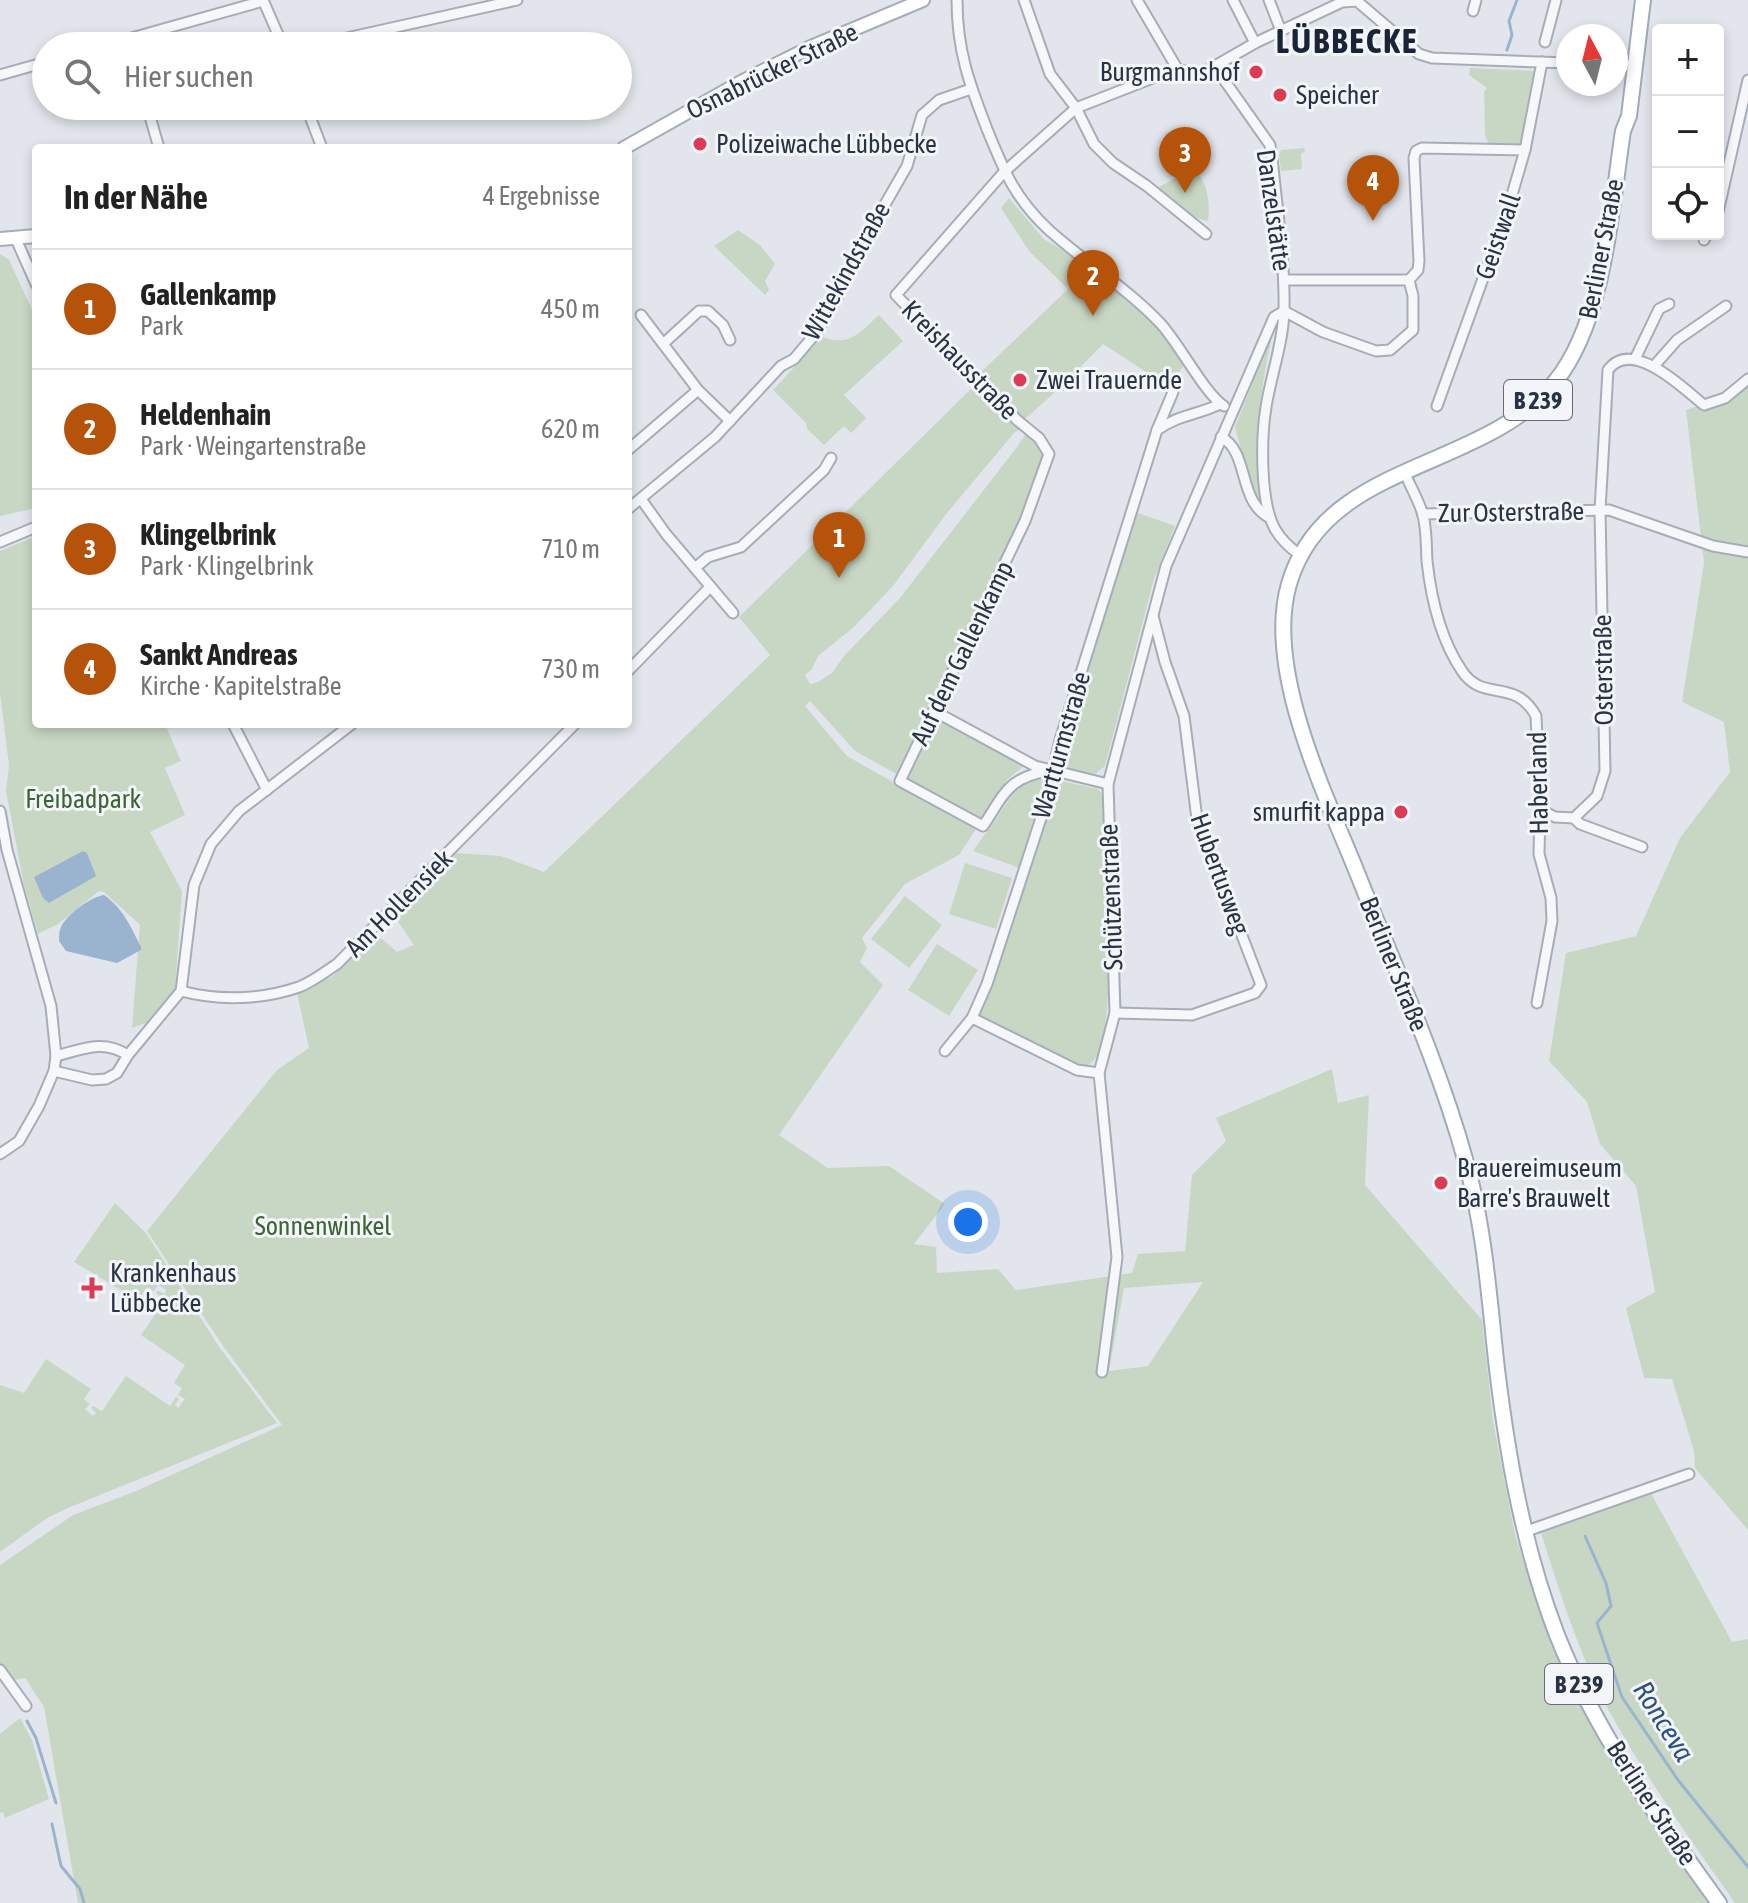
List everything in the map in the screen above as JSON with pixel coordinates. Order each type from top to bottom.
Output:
[{"type":"main road","name":"Berliner Straße","points":[[1643,0],[1629,116],[1623,131],[1599,283],[1586,329],[1569,363],[1555,383],[1522,414],[1476,442],[1343,505],[1318,530],[1300,555],[1290,581],[1284,614],[1285,649],[1307,745],[1446,1096],[1465,1158],[1483,1235],[1505,1425],[1524,1532],[1535,1571],[1559,1640],[1592,1710],[1640,1789],[1719,1903]]},
{"type":"street","points":[[374,32],[517,0]]},
{"type":"street","name":"Osnabrücker Straße","points":[[631,144],[811,47],[923,0]]},
{"type":"street","points":[[957,0],[960,50],[971,89],[1010,186],[1039,221],[1135,298],[1163,326],[1220,404],[1233,410]]},
{"type":"street","points":[[1024,0],[1050,74],[1076,108],[1094,144],[1113,163],[1206,234]]},
{"type":"street","points":[[1137,0],[1178,70]]},
{"type":"street","points":[[1233,0],[1255,43]]},
{"type":"street","points":[[1269,0],[1281,31]]},
{"type":"street","points":[[1004,172],[1076,108],[1133,84],[1178,70],[1199,73],[1215,67],[1255,43],[1350,0],[1357,1],[1419,54],[1432,58],[1556,63]]},
{"type":"street","points":[[1545,42],[1556,0]]},
{"type":"street","points":[[164,32],[263,1],[277,32]]},
{"type":"street","name":"Geistwall","points":[[1437,406],[1497,242],[1525,150],[1542,62]]},
{"type":"street","points":[[1628,65],[1633,65]]},
{"type":"street","points":[[0,75],[32,66]]},
{"type":"street","name":"Danzelstätte","points":[[1215,67],[1270,145],[1284,280],[1282,333],[1266,409],[1264,438],[1270,518]]},
{"type":"street","points":[[1724,186],[1748,80]]},
{"type":"street","name":"Wittekindstraße","points":[[632,506],[730,421],[781,366],[794,359],[816,333],[907,166],[922,115],[939,100],[971,89]]},
{"type":"street","points":[[151,120],[158,144]]},
{"type":"street","points":[[311,120],[320,144]]},
{"type":"street","points":[[1284,280],[1409,280],[1418,270],[1419,261],[1416,151],[1422,148],[1525,150]]},
{"type":"street","name":"Kreishausstraße","points":[[1004,172],[896,295],[1017,420],[1039,438]]},
{"type":"street","points":[[0,239],[32,236]]},
{"type":"street","points":[[15,237],[32,275]]},
{"type":"street","points":[[1284,311],[1323,332],[1376,351],[1390,350],[1413,330],[1413,296],[1409,280]]},
{"type":"street","name":"Osterstraße","points":[[1574,818],[1597,796],[1605,771],[1600,510],[1608,370],[1624,360],[1635,359],[1659,309],[1669,304]]},
{"type":"street","points":[[1654,366],[1677,340],[1726,306]]},
{"type":"street","points":[[663,344],[699,311],[708,311],[723,325],[730,340]]},
{"type":"street","name":"Schützenstraße","points":[[1102,1372],[1117,1257],[1099,1073],[1115,1013],[1108,784],[1152,613],[1177,536],[1274,317],[1284,311]]},
{"type":"street","points":[[641,315],[698,390],[730,421]]},
{"type":"street","points":[[1635,359],[1654,366],[1704,405],[1725,398],[1748,379]]},
{"type":"street","points":[[632,447],[698,390]]},
{"type":"street","name":"Wartturmstraße","points":[[945,1051],[972,1018],[987,984],[1157,430],[1173,392]]},
{"type":"street","points":[[1157,430],[1182,415],[1220,404]]},
{"type":"street","points":[[1221,437],[1232,445],[1253,505],[1270,518],[1282,540],[1300,555]]},
{"type":"street","name":"Auf dem Gallenkamp","points":[[1039,438],[1049,454],[1025,521],[900,781],[983,826],[1019,779],[1053,771]]},
{"type":"street","points":[[695,568],[708,557],[741,547],[824,470],[831,458]]},
{"type":"street","name":"Haberland","points":[[1405,473],[1423,514],[1437,620],[1456,661],[1471,682],[1481,688],[1518,695],[1529,704],[1536,716],[1539,854],[1551,898],[1552,921],[1537,1003]]},
{"type":"street","points":[[641,499],[733,613]]},
{"type":"street","points":[[1600,510],[1609,510],[1713,546],[1748,552]]},
{"type":"street","name":"Zur Osterstraße","points":[[1423,514],[1600,510]]},
{"type":"street","points":[[0,542],[32,529]]},
{"type":"street","points":[[632,667],[710,587]]},
{"type":"street","name":"Hubertusweg","points":[[1115,1013],[1192,1015],[1255,993],[1261,985],[1197,819],[1184,716],[1152,613]]},
{"type":"street","points":[[934,711],[1035,766],[1108,784]]},
{"type":"street","points":[[235,728],[267,790]]},
{"type":"street","points":[[54,1071],[92,1080],[106,1079],[117,1073],[128,1055],[181,991],[190,905],[200,864],[211,844],[226,824],[347,728]]},
{"type":"street","name":"Am Hollensiek","points":[[181,991],[232,998],[268,996],[302,986],[337,964],[571,728]]},
{"type":"street","points":[[1540,810],[1555,817],[1574,818],[1580,824],[1642,847]]},
{"type":"street","points":[[0,811],[10,863],[51,1006],[56,1056],[54,1071],[39,1106],[19,1141],[0,1154]]},
{"type":"street","points":[[972,1018],[1077,1070],[1099,1073]]},
{"type":"street","points":[[56,1056],[104,1045],[128,1055]]},
{"type":"street","points":[[1524,1532],[1689,1474]]},
{"type":"street","points":[[0,1670],[26,1706]]},
{"type":"green space","points":[[1470,68],[1536,71],[1522,144],[1488,143],[1484,92],[1487,88],[1469,75]]},
{"type":"green space","points":[[1304,148],[1305,152],[1301,153],[1302,169],[1281,171],[1281,150]]},
{"type":"green space","points":[[1183,166],[1197,173],[1206,188],[1208,221],[1193,217],[1157,188],[1174,179],[1177,169]]},
{"type":"green space","points":[[1009,198],[1044,239],[1078,259],[1130,300],[1161,332],[1184,364],[1171,388],[1103,344],[1024,420],[977,376],[1068,289],[1029,251],[1001,208]]},
{"type":"green space","points":[[738,230],[760,245],[775,264],[765,281],[769,290],[765,295],[714,246]]},
{"type":"green space","points":[[0,254],[9,260],[32,309],[32,509],[0,516]]},
{"type":"green space","points":[[879,315],[903,341],[844,395],[866,418],[851,433],[844,426],[824,445],[773,390],[822,337],[847,339],[860,333]]},
{"type":"green space","points":[[1273,332],[1259,419],[1261,507],[1255,501],[1235,427]]},
{"type":"green space","name":"Sonnenwinkel","points":[[976,384],[1045,452],[1027,506],[900,776],[855,751],[810,701],[805,706],[847,756],[976,829],[959,855],[905,884],[862,938],[867,948],[860,962],[883,985],[779,1135],[828,1168],[889,1166],[945,1204],[914,1244],[936,1247],[937,1273],[998,1269],[1016,1290],[1132,1273],[1138,1254],[1185,1251],[1192,1175],[1226,1141],[1216,1118],[1332,1069],[1338,1103],[1369,1095],[1365,1185],[1482,1320],[1493,1421],[1515,1535],[1551,1645],[1584,1712],[1664,1840],[1708,1903],[78,1903],[44,1707],[25,1678],[12,1680],[0,1664],[0,1565],[73,1515],[136,1491],[282,1425],[223,1346],[147,1231],[277,1070],[309,1048],[297,993],[333,976],[376,934],[397,952],[414,945],[394,916],[455,853],[501,856],[544,872],[770,655],[739,617]],"holes":[[[1021,429],[1025,435],[1017,447],[900,598],[844,656],[832,673],[810,684],[805,675],[818,656],[853,628],[893,586],[947,513],[1014,433]],[[1203,1282],[1148,1366],[1109,1371],[1124,1288]]]},
{"type":"green space","points":[[1748,386],[1748,1530],[1695,1468],[1694,1451],[1672,1379],[1644,1378],[1626,1308],[1655,1292],[1636,1186],[1600,1144],[1587,1102],[1549,1061],[1566,953],[1636,936],[1680,838],[1730,772],[1724,722],[1682,702],[1704,563],[1686,410],[1729,396]]},
{"type":"green space","points":[[1135,512],[1175,526],[1154,579],[1105,766],[1095,774],[1065,769],[1060,762],[1060,752]]},
{"type":"green space","name":"Freibadpark","points":[[32,538],[32,728],[167,728],[181,761],[165,768],[185,815],[150,832],[182,891],[175,990],[149,1022],[132,1028],[140,925],[104,892],[99,891],[58,924],[38,934],[24,885],[6,791],[9,765],[0,693],[0,551]]},
{"type":"green space","points":[[937,716],[1025,765],[1008,779],[982,820],[907,779]]},
{"type":"green space","points":[[1043,778],[1051,781],[1022,869],[973,851],[1019,786]]},
{"type":"green space","points":[[1062,781],[1098,789],[1103,795],[1108,933],[1107,1010],[1103,1040],[1095,1059],[1082,1066],[983,1019],[979,1013],[1055,789]]},
{"type":"green space","points":[[965,863],[1012,878],[996,929],[949,914]]},
{"type":"green space","points":[[905,896],[942,925],[909,968],[871,939]]},
{"type":"green space","points":[[937,944],[978,970],[949,1016],[908,990]]},
{"type":"green space","points":[[115,1203],[146,1233],[220,1348],[277,1423],[68,1508],[47,1518],[0,1552],[0,1385],[24,1393],[46,1359],[91,1389],[84,1399],[90,1404],[85,1409],[93,1416],[96,1413],[91,1408],[93,1406],[102,1411],[126,1376],[170,1406],[176,1397],[179,1399],[175,1405],[178,1408],[185,1399],[178,1395],[182,1388],[174,1383],[185,1365],[141,1335],[165,1300],[156,1293],[165,1294],[166,1290],[158,1284],[154,1291],[147,1287],[132,1309],[125,1303],[129,1295],[74,1262]]},
{"type":"green space","points":[[1646,1484],[1732,1642],[1748,1639],[1748,1903],[1735,1903],[1659,1793],[1617,1725],[1582,1652],[1539,1526]]},
{"type":"green space","points":[[20,1718],[32,1740],[49,1799],[5,1818],[3,1812],[0,1813],[0,1734]]},
{"type":"water","points":[[83,851],[87,853],[96,876],[49,903],[43,898],[34,877]]},
{"type":"water","points":[[104,895],[121,912],[141,947],[141,950],[117,963],[66,951],[59,941],[60,929],[68,917],[86,902]]},
{"type":"waterway","name":"Ronceva","points":[[1507,50],[1512,35],[1509,21],[1517,0]]},
{"type":"waterway","name":"Ronceva","points":[[1585,1536],[1606,1583],[1611,1606],[1597,1623],[1622,1697],[1678,1780],[1748,1867]]},
{"type":"waterway","points":[[27,1721],[36,1738],[56,1803]]},
{"type":"waterway","points":[[52,1824],[61,1866],[80,1889],[84,1903]]},
{"type":"place","name":"Burgmannshof","points":[[1256,72]]},
{"type":"place","name":"Speicher","points":[[1280,95]]},
{"type":"place","name":"Polizeiwache Lübbecke","points":[[700,144]]},
{"type":"place","name":"Klingelbrink","points":[[1185,193]]},
{"type":"place","name":"Sankt Andreas","points":[[1373,221]]},
{"type":"place","name":"Heldenhain","points":[[1093,316]]},
{"type":"place","name":"Zwei Trauernde","points":[[1020,380]]},
{"type":"place","name":"Gallenkamp","points":[[839,578]]},
{"type":"place","name":"smurfit kappa","points":[[1401,812]]},
{"type":"place","name":"Brauereimuseum Barre's Brauwelt","points":[[1441,1183]]},
{"type":"place","name":"Krankenhaus Lübbecke","points":[[92,1288]]},
{"type":"district","name":"LÜBBECKE","points":[[1347,40]]}]
